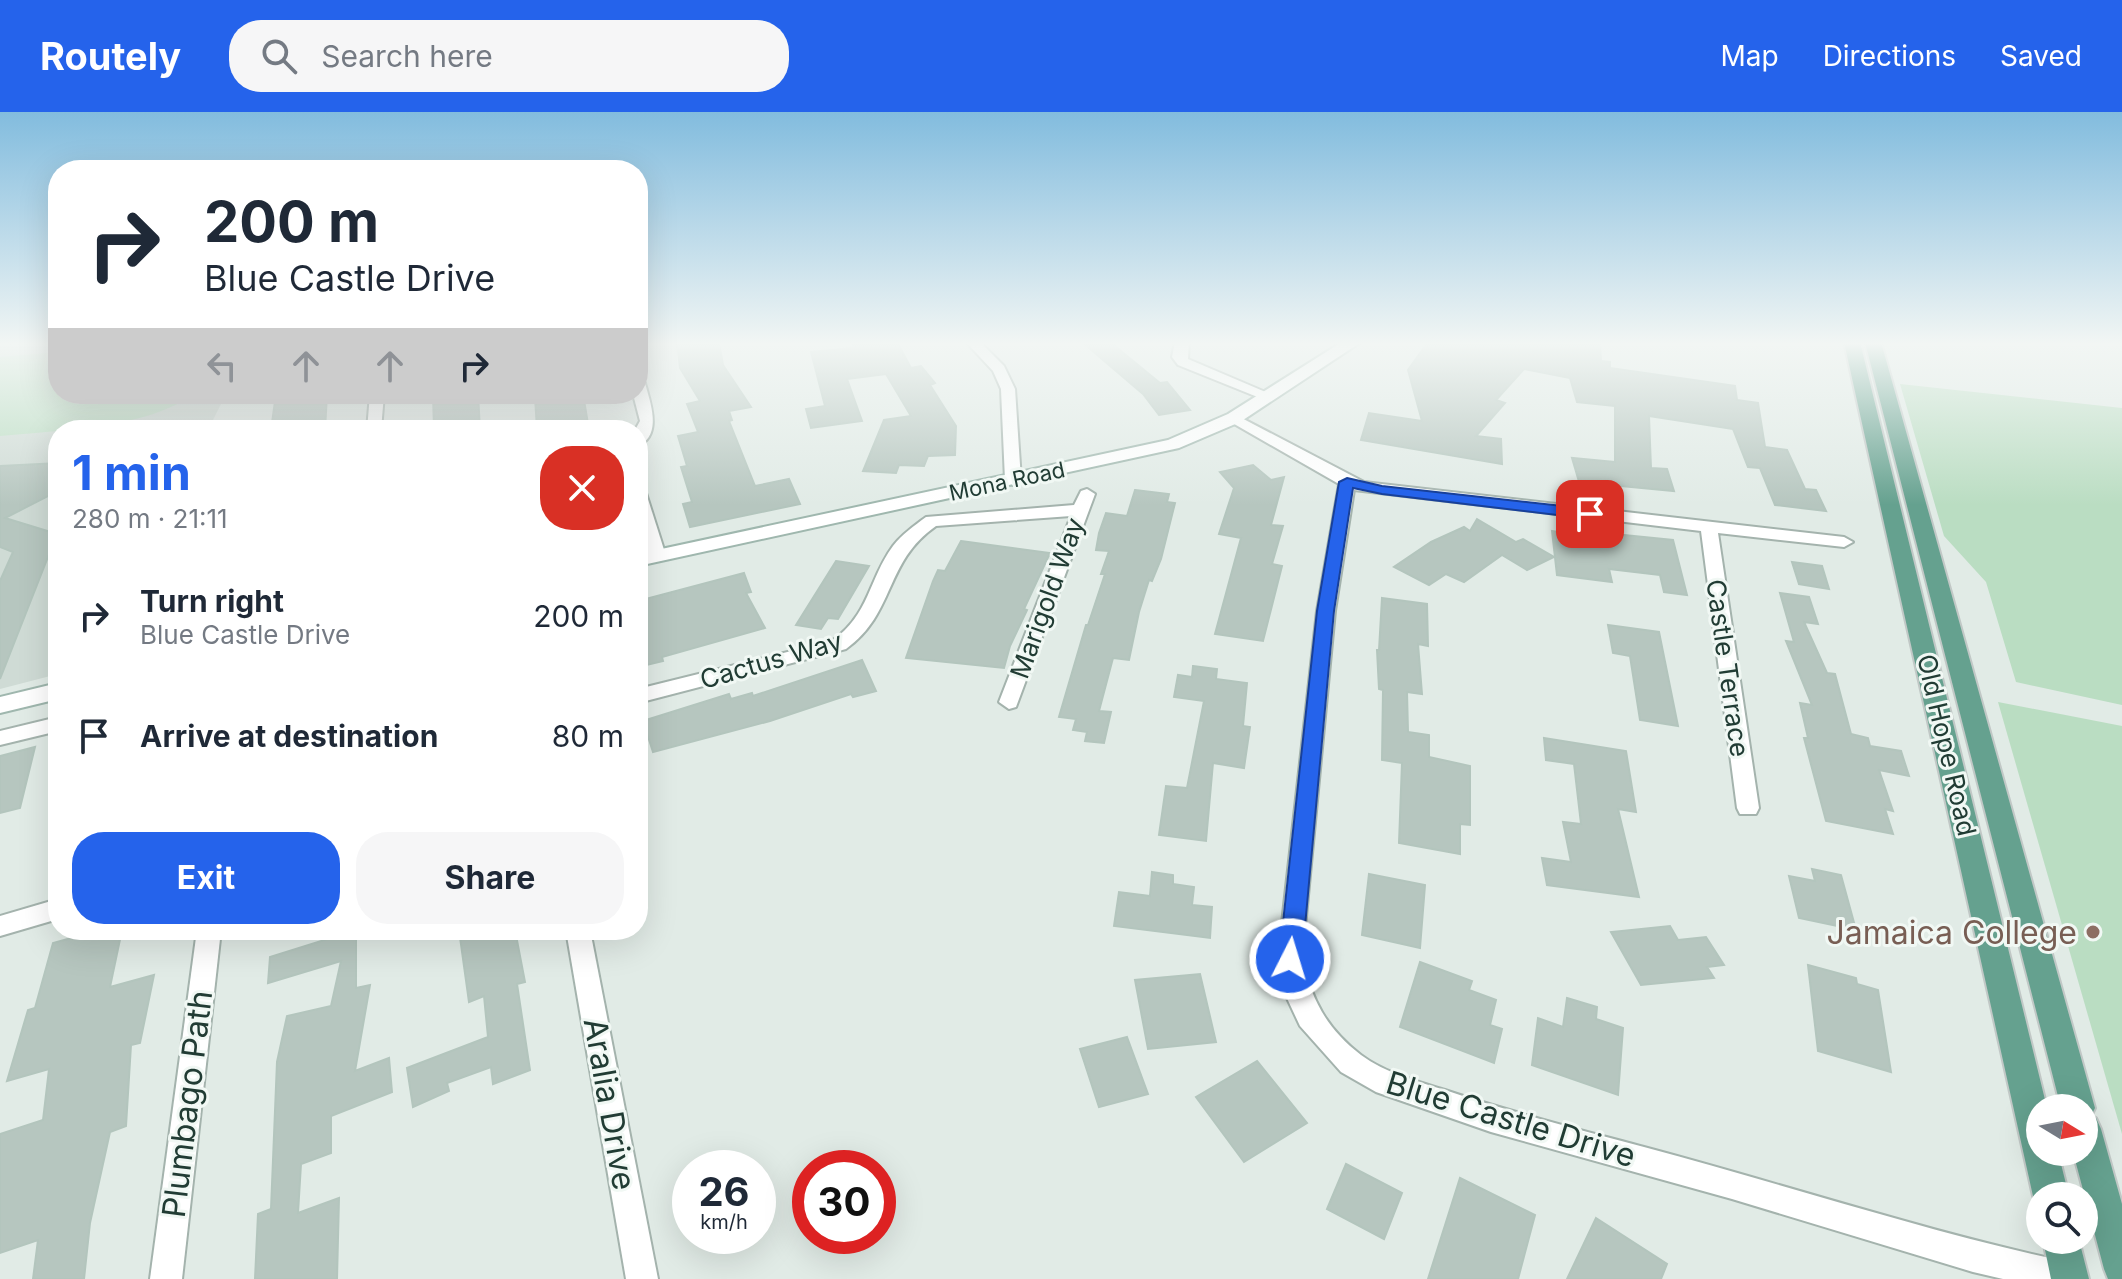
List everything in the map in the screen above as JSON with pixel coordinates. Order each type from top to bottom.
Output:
[{"type":"main road","name":"Old Hope Road","points":[[1865,396],[2027,1094]]},
{"type":"main road","name":"Old Hope Road","points":[[1888,396],[2074,1094]]},
{"type":"main road","points":[[2094,1166],[2122,1269]]},
{"type":"main road","points":[[2065,1254],[2071,1279]]},
{"type":"street","points":[[1008,396],[1013,480]]},
{"type":"street","name":"Mona Road","points":[[648,558],[1173,444],[1234,418],[1270,397]]},
{"type":"street","points":[[1234,418],[1347,482],[1382,490],[1844,542]]},
{"type":"street","name":"Blue Castle Drive","points":[[1347,482],[1324,626],[1290,959],[1298,994],[1309,1018],[1351,1063],[1362,1070],[1386,1083],[1476,1114],[1973,1257],[2071,1279]]},
{"type":"street","name":"Cactus Way","points":[[648,693],[839,645],[853,637],[866,623],[888,565],[919,527],[932,521],[1083,502]]},
{"type":"street","name":"Marigold Way","points":[[1009,702],[1083,502]]},
{"type":"street","name":"Castle Terrace","points":[[1709,528],[1748,808]]},
{"type":"street","points":[[0,705],[48,693]]},
{"type":"street","points":[[0,738],[48,726]]},
{"type":"street","points":[[0,926],[48,912]]},
{"type":"street","name":"Plumbago Path","points":[[166,1279],[208,940]]},
{"type":"street","name":"Aralia Drive","points":[[580,940],[642,1279]]},
{"type":"shaded area","points":[[0,396],[48,396],[48,404],[221,404],[213,420],[48,420],[48,677],[0,689]]},
{"type":"green space","points":[[0,396],[48,396],[48,404],[177,404],[131,420],[48,420],[48,432],[0,436]]},
{"type":"green space","name":"Jamaica College","points":[[1904,396],[2015,396],[2122,408],[2122,705],[2016,682],[1986,582],[1944,536]]},
{"type":"green space","points":[[1998,702],[2122,726],[2122,1134]]},
{"type":"building","points":[[697,396],[744,396],[751,407],[729,411],[732,420],[729,421],[755,486],[789,479],[800,504],[690,527],[683,504],[692,502],[681,467],[687,466],[678,436],[698,432],[687,404],[700,401]]},
{"type":"building","points":[[823,396],[853,396],[862,421],[811,428],[806,409],[825,406]]},
{"type":"building","points":[[899,396],[937,396],[956,426],[955,455],[928,456],[924,466],[899,465],[896,473],[863,471],[884,420],[911,416]]},
{"type":"building","points":[[1145,396],[1179,396],[1190,410],[1159,415]]},
{"type":"building","points":[[1415,396],[1499,396],[1496,400],[1505,403],[1476,436],[1501,439],[1502,464],[1361,440],[1369,413],[1422,421]]},
{"type":"building","points":[[1575,396],[1736,396],[1737,400],[1758,403],[1765,447],[1787,450],[1805,489],[1816,490],[1826,511],[1775,505],[1760,468],[1748,467],[1733,429],[1649,416],[1651,468],[1667,469],[1674,491],[1580,485],[1572,458],[1615,462],[1615,406],[1577,402]]},
{"type":"building","points":[[275,404],[326,404],[326,420],[272,420]]},
{"type":"building","points":[[433,404],[479,404],[479,420],[434,420]]},
{"type":"building","points":[[535,404],[585,404],[587,420],[536,420]]},
{"type":"building","points":[[48,464],[48,496],[5,518],[48,531],[48,557],[0,679],[0,581],[13,552],[0,547],[0,466]]},
{"type":"building","points":[[1253,465],[1271,480],[1284,477],[1271,525],[1283,526],[1272,564],[1282,566],[1263,641],[1215,634],[1241,538],[1219,534],[1234,488],[1220,472]]},
{"type":"building","points":[[1135,490],[1169,494],[1167,502],[1175,503],[1161,559],[1152,581],[1149,580],[1139,612],[1129,660],[1113,658],[1099,711],[1111,712],[1104,743],[1085,741],[1087,732],[1073,730],[1076,719],[1059,717],[1086,625],[1105,574],[1101,574],[1109,551],[1096,550],[1099,533],[1106,513],[1127,516]]},
{"type":"building","points":[[1477,519],[1516,542],[1523,539],[1554,557],[1527,570],[1502,555],[1464,582],[1446,574],[1429,585],[1394,567],[1431,542],[1464,527],[1470,531]]},
{"type":"building","points":[[1552,531],[1584,536],[1583,531],[1673,540],[1687,595],[1664,592],[1660,575],[1609,569],[1612,582],[1557,575]]},
{"type":"building","points":[[961,541],[1050,553],[1024,609],[1027,610],[1010,646],[1004,668],[906,658],[938,570],[945,571]]},
{"type":"building","points":[[836,561],[869,566],[838,619],[828,618],[821,629],[796,625]]},
{"type":"building","points":[[1792,562],[1822,566],[1829,589],[1799,584]]},
{"type":"building","points":[[744,573],[751,592],[746,593],[765,628],[662,657],[663,661],[648,665],[648,598]]},
{"type":"building","points":[[1780,593],[1809,597],[1818,624],[1804,622],[1827,673],[1835,674],[1851,734],[1868,738],[1870,746],[1901,751],[1909,776],[1879,770],[1893,811],[1885,809],[1893,834],[1826,821],[1804,738],[1808,738],[1800,703],[1812,705],[1786,641],[1794,642]]},
{"type":"building","points":[[1382,598],[1427,604],[1428,646],[1418,644],[1422,694],[1407,692],[1408,732],[1429,735],[1429,757],[1470,766],[1470,825],[1460,824],[1460,854],[1399,843],[1402,763],[1382,760],[1383,690],[1379,689],[1377,650]]},
{"type":"building","points":[[1608,625],[1659,632],[1678,726],[1640,720],[1630,656],[1613,653]]},
{"type":"building","points":[[862,660],[876,691],[853,697],[851,694],[770,721],[653,752],[648,736],[648,719],[729,694],[731,699],[752,693],[753,696]]},
{"type":"building","points":[[1193,666],[1217,669],[1216,679],[1247,683],[1243,726],[1250,727],[1244,768],[1213,763],[1206,841],[1159,835],[1166,786],[1187,788],[1204,701],[1174,697],[1178,675],[1192,677]]},
{"type":"building","points":[[1544,738],[1626,751],[1636,812],[1618,809],[1639,897],[1547,885],[1542,858],[1571,862],[1563,822],[1581,824],[1574,764],[1546,760]]},
{"type":"building","points":[[35,747],[20,808],[0,813],[0,756]]},
{"type":"building","points":[[1812,869],[1841,875],[1856,930],[1799,918],[1789,876],[1815,881]]},
{"type":"building","points":[[1152,872],[1173,875],[1173,884],[1194,887],[1192,905],[1212,907],[1210,938],[1114,926],[1119,892],[1150,896]]},
{"type":"building","points":[[1369,874],[1425,885],[1420,948],[1362,935]]},
{"type":"building","points":[[1670,926],[1678,940],[1706,937],[1724,965],[1707,967],[1714,978],[1641,985],[1611,932]]},
{"type":"building","points":[[64,940],[120,940],[110,987],[154,975],[140,1043],[131,1045],[126,1126],[110,1132],[90,1223],[84,1279],[33,1279],[38,1240],[0,1253],[0,1134],[43,1120],[49,1069],[7,1081],[28,1010],[35,1008],[53,943]]},
{"type":"building","points":[[324,940],[356,940],[356,988],[370,985],[355,1071],[389,1058],[392,1092],[331,1116],[331,1153],[301,1164],[298,1213],[339,1198],[337,1279],[255,1279],[258,1214],[271,1209],[277,1062],[287,1016],[331,1006],[341,961],[268,983],[270,957]]},
{"type":"building","points":[[460,940],[517,940],[525,982],[517,984],[530,1070],[493,1084],[491,1067],[447,1083],[449,1091],[413,1107],[407,1068],[488,1037],[484,996],[469,1002]]},
{"type":"building","points":[[1420,962],[1472,981],[1469,990],[1496,1000],[1490,1025],[1502,1029],[1494,1063],[1400,1027]]},
{"type":"building","points":[[1808,965],[1856,978],[1857,984],[1878,990],[1891,1072],[1818,1051]]},
{"type":"building","points":[[1200,974],[1216,1042],[1148,1049],[1135,980]]},
{"type":"building","points":[[1567,998],[1597,1007],[1596,1019],[1623,1028],[1618,1095],[1532,1065],[1538,1018],[1563,1027]]},
{"type":"building","points":[[1127,1037],[1148,1094],[1099,1107],[1080,1049]]},
{"type":"building","points":[[1257,1061],[1307,1123],[1244,1162],[1196,1097]]},
{"type":"building","points":[[1346,1164],[1402,1193],[1384,1239],[1327,1209]]},
{"type":"building","points":[[1460,1178],[1535,1215],[1518,1279],[1428,1279]]},
{"type":"building","points":[[1596,1218],[1667,1264],[1661,1279],[1567,1279]]},
{"type":"place","name":"Jamaica College","points":[[2093,932]]},
{"type":"route","points":[[1290,959],[1326,611],[1347,482],[1382,490],[1590,514]]}]
